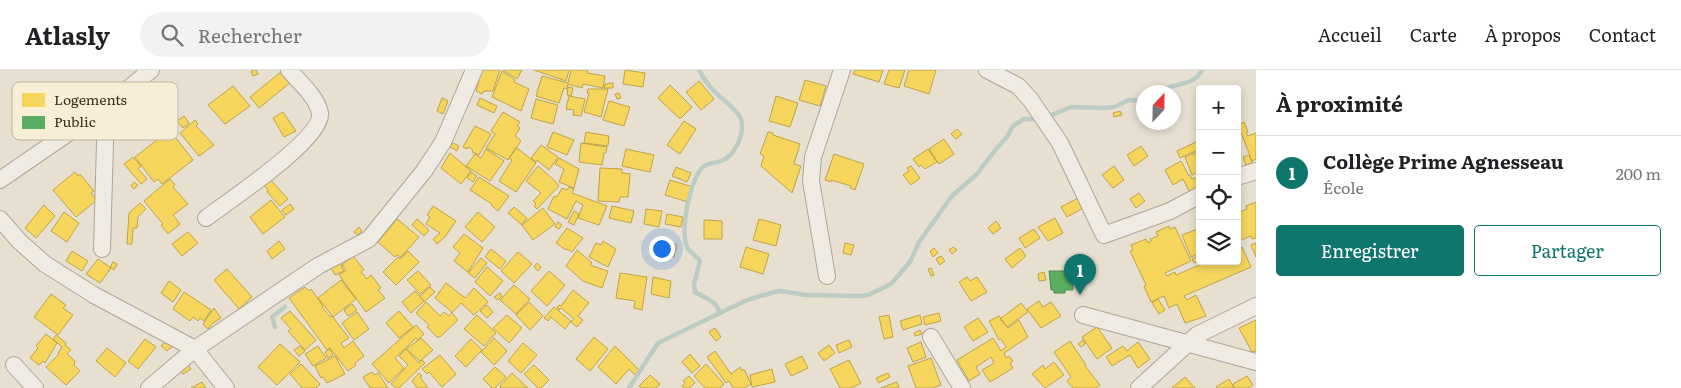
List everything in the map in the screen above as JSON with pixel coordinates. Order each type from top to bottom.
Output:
[{"type":"street","points":[[136,82],[151,70]]},
{"type":"street","points":[[206,218],[291,155],[316,125],[320,112],[313,98],[289,70]]},
{"type":"street","points":[[149,388],[195,349],[318,266],[369,239],[424,171],[443,142],[474,70]]},
{"type":"street","points":[[827,276],[811,181],[814,157],[842,70]]},
{"type":"street","points":[[987,70],[1018,86],[1030,99],[1060,143],[1104,235],[1170,211],[1196,197]]},
{"type":"street","points":[[0,180],[58,140]]},
{"type":"street","points":[[102,249],[105,140]]},
{"type":"street","points":[[1241,176],[1256,171]]},
{"type":"street","points":[[0,219],[20,242],[45,264],[94,295],[195,349],[226,388]]},
{"type":"street","points":[[1139,388],[1197,335],[1256,306]]},
{"type":"street","points":[[1083,315],[1256,362]]},
{"type":"street","points":[[931,336],[962,388]]},
{"type":"street","points":[[14,365],[35,388]]},
{"type":"building: Logements","points":[[256,70],[258,74],[253,76],[251,71]]},
{"type":"building: Logements","points":[[483,70],[500,70],[493,91],[484,91],[482,94],[476,91],[478,80]]},
{"type":"building: Logements","points":[[503,70],[522,70],[517,79]]},
{"type":"building: Logements","points":[[534,70],[569,70],[566,81]]},
{"type":"building: Logements","points":[[571,70],[588,70],[587,73],[605,76],[603,88],[583,84],[582,88],[568,84],[567,89],[564,88],[559,103],[536,96],[542,76],[568,83]]},
{"type":"building: Logements","points":[[625,70],[645,73],[643,87],[623,84]]},
{"type":"building: Logements","points":[[855,70],[883,70],[879,82],[853,74]]},
{"type":"building: Logements","points":[[889,70],[905,70],[899,88],[884,84]]},
{"type":"building: Logements","points":[[909,70],[936,70],[929,94],[904,86]]},
{"type":"building: Logements","points":[[282,71],[291,82],[259,108],[250,97]]},
{"type":"building: Logements","points":[[502,71],[515,80],[514,82],[529,89],[521,111],[492,97]]},
{"type":"building: Logements","points":[[805,80],[826,86],[820,106],[799,100]]},
{"type":"building: Logements","points":[[699,81],[714,99],[701,110],[686,92]]},
{"type":"building: Logements","points":[[613,83],[613,88],[604,88],[605,84]]},
{"type":"building: Logements","points":[[670,85],[692,107],[680,119],[658,98]]},
{"type":"building: Logements","points":[[233,86],[250,106],[225,124],[208,105]]},
{"type":"building: Logements","points":[[568,87],[573,88],[571,96],[567,95]]},
{"type":"building: Logements","points":[[588,89],[608,89],[601,117],[584,112],[589,93],[587,93]]},
{"type":"building: Logements","points":[[619,93],[621,98],[617,99],[615,94]]},
{"type":"building: Logements","points":[[569,96],[585,99],[581,116],[573,115],[574,110],[566,109]]},
{"type":"building: Logements","points":[[776,96],[798,103],[790,127],[769,121]]},
{"type":"building: Logements","points":[[442,98],[448,101],[443,114],[437,111]]},
{"type":"building: Logements","points":[[480,98],[497,106],[494,113],[477,105]]},
{"type":"building: Logements","points":[[536,99],[558,105],[553,124],[531,118]]},
{"type":"building: Logements","points":[[609,101],[630,107],[624,126],[603,120]]},
{"type":"building: Logements","points":[[1120,111],[1122,115],[1114,117],[1113,113]]},
{"type":"building: Logements","points":[[283,112],[296,131],[284,137],[273,118]]},
{"type":"building: Logements","points":[[503,112],[520,122],[517,126],[520,128],[515,136],[521,141],[508,160],[486,148],[495,134],[491,131]]},
{"type":"building: Logements","points":[[184,116],[189,123],[183,128],[178,120]]},
{"type":"building: Logements","points":[[195,120],[198,124],[196,126],[214,145],[199,156],[180,133]]},
{"type":"building: Logements","points":[[684,121],[696,129],[680,154],[667,145]]},
{"type":"building: Logements","points":[[1244,122],[1248,136],[1256,133],[1256,159],[1252,161],[1241,133],[1241,124]]},
{"type":"building: Logements","points":[[475,126],[491,134],[479,155],[472,152],[473,150],[468,147],[467,149],[463,147]]},
{"type":"building: Logements","points":[[957,129],[962,134],[956,139],[951,134]]},
{"type":"building: Logements","points":[[553,132],[574,140],[567,155],[547,147]]},
{"type":"building: Logements","points":[[586,132],[609,136],[608,146],[584,143]]},
{"type":"building: Logements","points":[[768,132],[800,144],[794,164],[801,166],[792,193],[761,166],[764,156],[760,154]]},
{"type":"building: Logements","points":[[944,139],[954,154],[939,164],[929,149]]},
{"type":"building: Logements","points":[[157,140],[177,140],[193,160],[162,184],[158,179],[154,182],[135,157]]},
{"type":"building: Logements","points":[[1196,142],[1196,151],[1180,158],[1177,151]]},
{"type":"building: Logements","points":[[453,143],[459,146],[457,151],[450,147]]},
{"type":"building: Logements","points":[[581,143],[607,147],[602,165],[579,162]]},
{"type":"building: Logements","points":[[541,145],[558,157],[549,170],[537,160],[536,162],[531,158]]},
{"type":"building: Logements","points":[[1141,146],[1148,156],[1134,166],[1127,155]]},
{"type":"building: Logements","points":[[517,148],[536,163],[516,192],[499,181],[512,160],[509,158]]},
{"type":"building: Logements","points":[[486,149],[504,161],[490,181],[466,166],[475,154],[481,158]]},
{"type":"building: Logements","points":[[626,149],[654,155],[650,172],[622,166]]},
{"type":"building: Logements","points":[[928,149],[937,162],[925,169],[921,165],[919,167],[913,159]]},
{"type":"building: Logements","points":[[450,153],[471,171],[461,184],[441,168]]},
{"type":"building: Logements","points":[[1196,153],[1196,173],[1192,175],[1185,157]]},
{"type":"building: Logements","points":[[834,154],[864,164],[855,190],[850,188],[851,186],[825,180]]},
{"type":"building: Logements","points":[[1249,155],[1252,163],[1246,165],[1243,157]]},
{"type":"building: Logements","points":[[133,157],[141,166],[138,169],[147,179],[141,184],[124,164]]},
{"type":"building: Logements","points":[[559,158],[579,169],[574,188],[559,182],[564,169],[555,164]]},
{"type":"building: Logements","points":[[1181,161],[1189,176],[1192,179],[1196,178],[1196,188],[1189,191],[1183,179],[1173,185],[1165,170]]},
{"type":"building: Logements","points":[[538,166],[559,186],[537,209],[533,201],[541,193],[526,181]]},
{"type":"building: Logements","points":[[911,166],[920,178],[911,185],[903,175],[909,171],[907,168]]},
{"type":"building: Logements","points":[[1114,166],[1124,180],[1113,188],[1102,175]]},
{"type":"building: Logements","points":[[676,167],[691,173],[687,182],[672,176]]},
{"type":"building: Logements","points":[[600,168],[622,169],[622,173],[630,174],[628,197],[620,197],[619,202],[598,201]]},
{"type":"building: Logements","points":[[75,172],[78,176],[80,174],[94,191],[91,193],[97,200],[76,217],[53,190]]},
{"type":"building: Logements","points":[[471,172],[477,176],[473,182],[467,178]]},
{"type":"building: Logements","points":[[479,177],[509,196],[498,211],[492,204],[470,190]]},
{"type":"building: Logements","points":[[170,179],[175,185],[173,187],[188,204],[173,215],[180,224],[168,234],[161,225],[163,224],[144,201]]},
{"type":"building: Logements","points":[[270,179],[288,199],[280,206],[267,192],[268,190],[263,184]]},
{"type":"building: Logements","points":[[670,180],[693,187],[688,202],[665,195]]},
{"type":"building: Logements","points":[[134,182],[138,185],[134,189],[131,186]]},
{"type":"building: Logements","points":[[569,187],[574,189],[572,193],[607,206],[599,225],[578,218],[583,205],[576,201],[567,219],[548,209],[554,196],[557,197],[562,188],[567,190]]},
{"type":"building: Logements","points":[[1139,193],[1145,201],[1136,208],[1130,199]]},
{"type":"building: Logements","points":[[1080,197],[1085,207],[1067,217],[1061,207]]},
{"type":"building: Logements","points":[[271,200],[285,217],[263,234],[250,217]]},
{"type":"building: Logements","points":[[1256,202],[1256,238],[1252,239],[1251,236],[1241,240],[1241,211],[1247,209],[1246,206]]},
{"type":"building: Logements","points":[[140,203],[146,209],[138,217],[137,228],[133,228],[132,244],[127,244],[129,213]]},
{"type":"building: Logements","points":[[290,204],[294,209],[286,215],[282,210]]},
{"type":"building: Logements","points":[[44,205],[55,216],[36,238],[25,228]]},
{"type":"building: Logements","points":[[433,206],[456,221],[445,237],[437,244],[433,239],[440,233],[426,224],[430,217],[427,215]]},
{"type":"building: Logements","points":[[612,206],[634,211],[631,223],[609,218]]},
{"type":"building: Logements","points":[[514,207],[527,218],[522,225],[508,213]]},
{"type":"building: Logements","points":[[543,208],[555,224],[533,240],[522,225]]},
{"type":"building: Logements","points":[[646,209],[662,211],[659,227],[644,224]]},
{"type":"building: Logements","points":[[574,211],[579,214],[574,225],[568,222]]},
{"type":"building: Logements","points":[[64,212],[79,223],[67,242],[51,231]]},
{"type":"building: Logements","points":[[478,212],[495,227],[482,242],[465,227]]},
{"type":"building: Logements","points":[[667,214],[683,217],[681,227],[665,224]]},
{"type":"building: Logements","points":[[1055,218],[1063,233],[1048,241],[1038,227]]},
{"type":"building: Logements","points":[[397,219],[419,237],[401,257],[397,255],[395,257],[378,242]]},
{"type":"building: Logements","points":[[417,219],[429,230],[424,236],[412,225]]},
{"type":"building: Logements","points":[[759,219],[781,225],[776,246],[753,240]]},
{"type":"building: Logements","points":[[704,220],[722,221],[722,239],[704,239]]},
{"type":"building: Logements","points":[[996,221],[1001,228],[993,234],[988,228]]},
{"type":"building: Logements","points":[[558,222],[562,225],[559,229],[555,227]]},
{"type":"building: Logements","points":[[1169,226],[1170,229],[1175,227],[1191,261],[1165,273],[1167,276],[1175,272],[1176,275],[1200,265],[1241,265],[1242,247],[1251,267],[1184,296],[1187,300],[1196,295],[1206,316],[1185,323],[1177,304],[1169,308],[1164,296],[1151,302],[1144,286],[1146,285],[1130,251],[1133,250],[1131,245],[1146,239],[1148,243],[1151,241],[1150,239],[1158,236],[1156,232]]},
{"type":"building: Logements","points":[[359,227],[362,231],[358,235],[354,232]]},
{"type":"building: Logements","points":[[567,228],[583,238],[572,252],[556,243]]},
{"type":"building: Logements","points":[[1034,229],[1040,238],[1025,248],[1019,238]]},
{"type":"building: Logements","points":[[1196,230],[1196,255],[1191,257],[1182,235]]},
{"type":"building: Logements","points":[[188,232],[198,243],[182,256],[172,244]]},
{"type":"building: Logements","points":[[464,234],[483,248],[468,272],[454,261],[460,253],[453,247]]},
{"type":"building: Logements","points":[[662,240],[677,245],[674,257],[657,252]]},
{"type":"building: Logements","points":[[279,241],[285,249],[272,259],[267,251]]},
{"type":"building: Logements","points":[[603,241],[616,249],[608,267],[589,257],[596,243],[601,245]]},
{"type":"building: Logements","points":[[845,243],[854,245],[851,255],[843,253]]},
{"type":"building: Logements","points":[[1256,243],[1256,257],[1251,245]]},
{"type":"building: Logements","points":[[746,247],[769,254],[763,274],[740,267]]},
{"type":"building: Logements","points":[[953,247],[957,250],[952,254],[949,250]]},
{"type":"building: Logements","points":[[934,248],[938,253],[933,257],[930,251]]},
{"type":"building: Logements","points":[[1020,248],[1026,256],[1012,268],[1005,259]]},
{"type":"building: Logements","points":[[491,249],[506,261],[500,269],[485,257]]},
{"type":"building: Logements","points":[[577,250],[592,263],[590,265],[608,271],[602,288],[583,281],[566,266]]},
{"type":"building: Logements","points":[[72,251],[88,261],[82,271],[66,261]]},
{"type":"building: Logements","points":[[408,251],[419,262],[396,285],[383,272],[398,257],[400,259]]},
{"type":"building: Logements","points":[[518,252],[532,264],[514,283],[501,271]]},
{"type":"building: Logements","points":[[353,256],[364,270],[361,272],[367,279],[371,275],[381,288],[378,290],[385,298],[366,312],[339,275],[346,270],[342,265]]},
{"type":"building: Logements","points":[[941,256],[945,261],[940,265],[936,259]]},
{"type":"building: Logements","points":[[1196,256],[1196,262],[1194,263],[1192,259]]},
{"type":"building: Logements","points":[[481,258],[487,263],[475,278],[468,273]]},
{"type":"building: Logements","points":[[98,259],[111,268],[100,283],[86,274]]},
{"type":"building: Logements","points":[[113,262],[117,264],[114,270],[110,267]]},
{"type":"building: Logements","points":[[340,263],[344,271],[335,275],[329,264]]},
{"type":"building: Logements","points":[[537,263],[541,267],[538,271],[534,267]]},
{"type":"building: Logements","points":[[487,267],[503,281],[490,296],[475,282]]},
{"type":"building: Logements","points":[[931,268],[934,275],[931,276],[928,269]]},
{"type":"building: Logements","points":[[227,269],[252,297],[239,309],[214,280]]},
{"type":"building: Logements","points":[[418,271],[431,285],[420,294],[407,280]]},
{"type":"building: Logements","points":[[549,271],[565,285],[547,306],[531,291]]},
{"type":"building: Logements","points":[[1044,272],[1046,280],[1039,281],[1038,274]]},
{"type":"building: Logements","points":[[620,273],[647,277],[642,310],[634,308],[635,301],[616,298]]},
{"type":"building: Logements","points":[[653,277],[671,281],[669,298],[651,294]]},
{"type":"building: Logements","points":[[967,277],[970,281],[977,277],[987,292],[971,301],[959,282]]},
{"type":"building: Logements","points":[[341,280],[356,299],[333,317],[318,298]]},
{"type":"building: Logements","points":[[169,281],[181,290],[173,302],[161,293]]},
{"type":"building: Logements","points":[[446,283],[465,298],[474,288],[488,302],[474,315],[461,303],[452,313],[458,320],[440,337],[437,337],[427,327],[429,325],[416,313],[426,302],[440,316],[444,312],[449,316],[452,312],[435,298]]},
{"type":"building: Logements","points":[[514,285],[530,299],[516,314],[500,300]]},
{"type":"building: Logements","points":[[305,287],[309,291],[311,289],[322,307],[330,317],[332,316],[349,338],[341,343],[344,348],[353,341],[364,356],[348,371],[330,348],[327,350],[289,298]]},
{"type":"building: Logements","points":[[430,287],[435,292],[424,302],[420,296]]},
{"type":"building: Logements","points":[[573,290],[589,303],[578,316],[583,320],[577,327],[571,322],[574,319],[557,307],[561,306]]},
{"type":"building: Logements","points":[[415,291],[424,301],[411,313],[402,302]]},
{"type":"building: Logements","points":[[184,292],[211,310],[204,321],[200,318],[198,321],[193,317],[190,321],[173,309]]},
{"type":"building: Logements","points":[[500,293],[502,296],[498,300],[494,297]]},
{"type":"building: Logements","points":[[51,294],[66,305],[63,308],[73,315],[58,335],[34,317]]},
{"type":"building: Logements","points":[[1158,299],[1165,310],[1159,314],[1152,303]]},
{"type":"building: Logements","points":[[1039,301],[1043,307],[1051,302],[1061,316],[1041,328],[1027,309]]},
{"type":"building: Logements","points":[[529,302],[543,316],[530,330],[516,315]]},
{"type":"building: Logements","points":[[1021,303],[1028,312],[1007,327],[1000,319]]},
{"type":"building: Logements","points":[[352,304],[357,310],[348,316],[344,310]]},
{"type":"building: Logements","points":[[487,305],[493,312],[487,318],[480,311]]},
{"type":"building: Logements","points":[[554,307],[571,321],[565,329],[551,317],[548,321],[544,318]]},
{"type":"building: Logements","points":[[214,308],[221,318],[208,329],[203,324]]},
{"type":"building: Logements","points":[[290,311],[316,340],[305,350],[288,331],[291,329],[281,318]]},
{"type":"building: Logements","points":[[399,311],[413,327],[399,338],[386,323]]},
{"type":"building: Logements","points":[[357,312],[369,329],[354,340],[342,323]]},
{"type":"building: Logements","points":[[939,313],[941,321],[925,325],[923,317]]},
{"type":"building: Logements","points":[[477,315],[496,333],[484,346],[464,329]]},
{"type":"building: Logements","points":[[507,315],[522,328],[509,343],[493,328]]},
{"type":"building: Logements","points":[[889,315],[893,337],[884,339],[879,317]]},
{"type":"building: Logements","points":[[920,315],[922,324],[903,330],[900,321]]},
{"type":"building: Logements","points":[[999,316],[1008,328],[1019,320],[1028,337],[1004,353],[1006,358],[1009,356],[1013,361],[1010,363],[1013,368],[990,382],[982,370],[994,363],[991,357],[976,367],[980,374],[969,381],[957,360],[993,338],[1001,351],[1006,347],[1001,339],[999,340],[989,321]]},
{"type":"building: Logements","points":[[978,318],[988,332],[973,341],[964,327]]},
{"type":"building: Logements","points":[[1256,320],[1256,351],[1252,352],[1239,328]]},
{"type":"building: Logements","points":[[416,325],[424,334],[418,340],[416,338],[395,358],[404,368],[389,383],[372,364]]},
{"type":"building: Logements","points":[[1097,327],[1112,348],[1097,359],[1082,337]]},
{"type":"building: Logements","points":[[715,328],[721,337],[716,341],[709,332]]},
{"type":"building: Logements","points":[[920,330],[922,334],[915,336],[914,333]]},
{"type":"building: Logements","points":[[46,334],[57,343],[45,363],[43,361],[39,365],[30,358],[38,348],[36,346]]},
{"type":"building: Logements","points":[[56,335],[71,350],[67,354],[75,361],[74,365],[80,371],[66,385],[46,367],[59,354],[62,347],[53,339]]},
{"type":"building: Logements","points":[[594,337],[608,349],[590,371],[576,359]]},
{"type":"building: Logements","points":[[421,338],[433,350],[420,361],[406,349]]},
{"type":"building: Logements","points":[[494,338],[507,351],[494,365],[481,352]]},
{"type":"building: Logements","points":[[145,339],[156,347],[138,369],[128,361]]},
{"type":"building: Logements","points":[[169,339],[174,345],[167,351],[161,346]]},
{"type":"building: Logements","points":[[471,339],[482,350],[466,367],[455,356]]},
{"type":"building: Logements","points":[[849,340],[852,347],[839,353],[836,345]]},
{"type":"building: Logements","points":[[1083,340],[1085,344],[1081,347],[1078,344]]},
{"type":"building: Logements","points":[[1070,341],[1085,366],[1100,385],[1096,388],[1073,388],[1067,381],[1071,377],[1054,352]]},
{"type":"building: Logements","points":[[921,342],[926,357],[913,362],[907,348]]},
{"type":"building: Logements","points":[[1138,342],[1150,359],[1138,368],[1130,355],[1112,366],[1106,357],[1123,346],[1127,351]]},
{"type":"building: Logements","points":[[523,343],[537,355],[521,373],[508,361]]},
{"type":"building: Logements","points":[[280,344],[300,362],[277,385],[258,367]]},
{"type":"building: Logements","points":[[829,345],[835,353],[824,361],[818,353]]},
{"type":"building: Logements","points":[[300,346],[305,351],[299,356],[294,350]]},
{"type":"building: Logements","points":[[318,346],[326,358],[313,366],[305,354]]},
{"type":"building: Logements","points":[[615,346],[639,370],[635,375],[629,369],[616,384],[598,367]]},
{"type":"building: Logements","points":[[107,348],[126,363],[115,377],[96,361]]},
{"type":"building: Logements","points":[[330,349],[333,355],[328,358],[325,352]]},
{"type":"building: Logements","points":[[406,349],[419,363],[422,360],[425,363],[399,388],[396,388],[391,384],[408,365],[399,356]]},
{"type":"building: Logements","points":[[715,351],[731,374],[740,367],[742,371],[744,369],[751,384],[744,388],[733,388],[729,381],[726,383],[707,357]]},
{"type":"building: Logements","points":[[690,354],[700,366],[692,373],[682,362]]},
{"type":"building: Logements","points":[[440,355],[456,374],[442,387],[429,372],[427,374],[422,369]]},
{"type":"building: Logements","points":[[335,356],[345,374],[327,383],[323,377],[321,378],[315,366]]},
{"type":"building: Logements","points":[[802,356],[808,368],[791,376],[785,364]]},
{"type":"building: Logements","points":[[931,358],[941,385],[932,388],[916,388],[908,366]]},
{"type":"building: Logements","points":[[849,360],[861,383],[851,388],[840,388],[830,369]]},
{"type":"building: Logements","points":[[1054,362],[1064,375],[1045,388],[1032,374],[1043,365],[1045,369]]},
{"type":"building: Logements","points":[[187,363],[191,369],[183,374],[179,368]]},
{"type":"building: Logements","points":[[301,364],[320,384],[316,388],[302,388],[290,374]]},
{"type":"building: Logements","points":[[706,364],[724,384],[720,388],[705,388],[694,376]]},
{"type":"building: Logements","points":[[534,365],[549,380],[541,388],[538,388],[524,374]]},
{"type":"building: Logements","points":[[495,367],[506,377],[495,388],[492,388],[483,379]]},
{"type":"building: Logements","points":[[772,369],[775,382],[752,387],[750,375]]},
{"type":"building: Logements","points":[[372,372],[374,375],[378,373],[388,388],[370,388],[363,377]]},
{"type":"building: Logements","points":[[419,373],[428,388],[417,388],[412,381]]},
{"type":"building: Logements","points":[[512,373],[528,388],[501,388],[500,386]]},
{"type":"building: Logements","points":[[888,373],[890,377],[879,383],[876,378]]},
{"type":"building: Logements","points":[[650,375],[660,384],[656,388],[642,388],[639,386]]},
{"type":"building: Logements","points":[[689,376],[695,383],[689,388],[684,388],[682,386],[685,383],[683,381]]},
{"type":"building: Logements","points":[[1247,376],[1253,385],[1248,388],[1235,388],[1233,384]]},
{"type":"building: Logements","points":[[1185,377],[1195,388],[1172,388]]},
{"type":"building: Logements","points":[[1229,379],[1234,388],[1216,387]]},
{"type":"building: Logements","points":[[202,382],[206,388],[191,388]]},
{"type":"building: Logements","points":[[897,382],[899,388],[881,388]]},
{"type":"building: Public","points":[[1049,271],[1072,271],[1073,290],[1065,290],[1065,293],[1054,293],[1054,290],[1051,290]]},
{"type":"waterway","points":[[699,70],[712,89],[736,112],[741,119],[742,125],[738,144],[731,154],[721,161],[705,165],[698,173],[690,193],[686,217],[685,239],[687,247],[700,261],[694,284],[695,292],[713,302],[720,313]]},
{"type":"waterway","points":[[1177,85],[1193,80],[1202,70]]},
{"type":"waterway","points":[[1047,117],[1071,107],[1114,107],[1129,100],[1136,100]]},
{"type":"waterway","points":[[629,388],[658,343],[747,300],[781,291],[805,295],[859,296],[868,295],[891,284],[910,262],[919,242],[952,196],[977,174],[1007,137],[1013,126],[1024,119],[1039,119]]},
{"type":"waterway","points":[[275,327],[272,317],[285,307]]},
{"type":"place","name":"Collège Prime Agnesseau","points":[[1080,295]]}]
